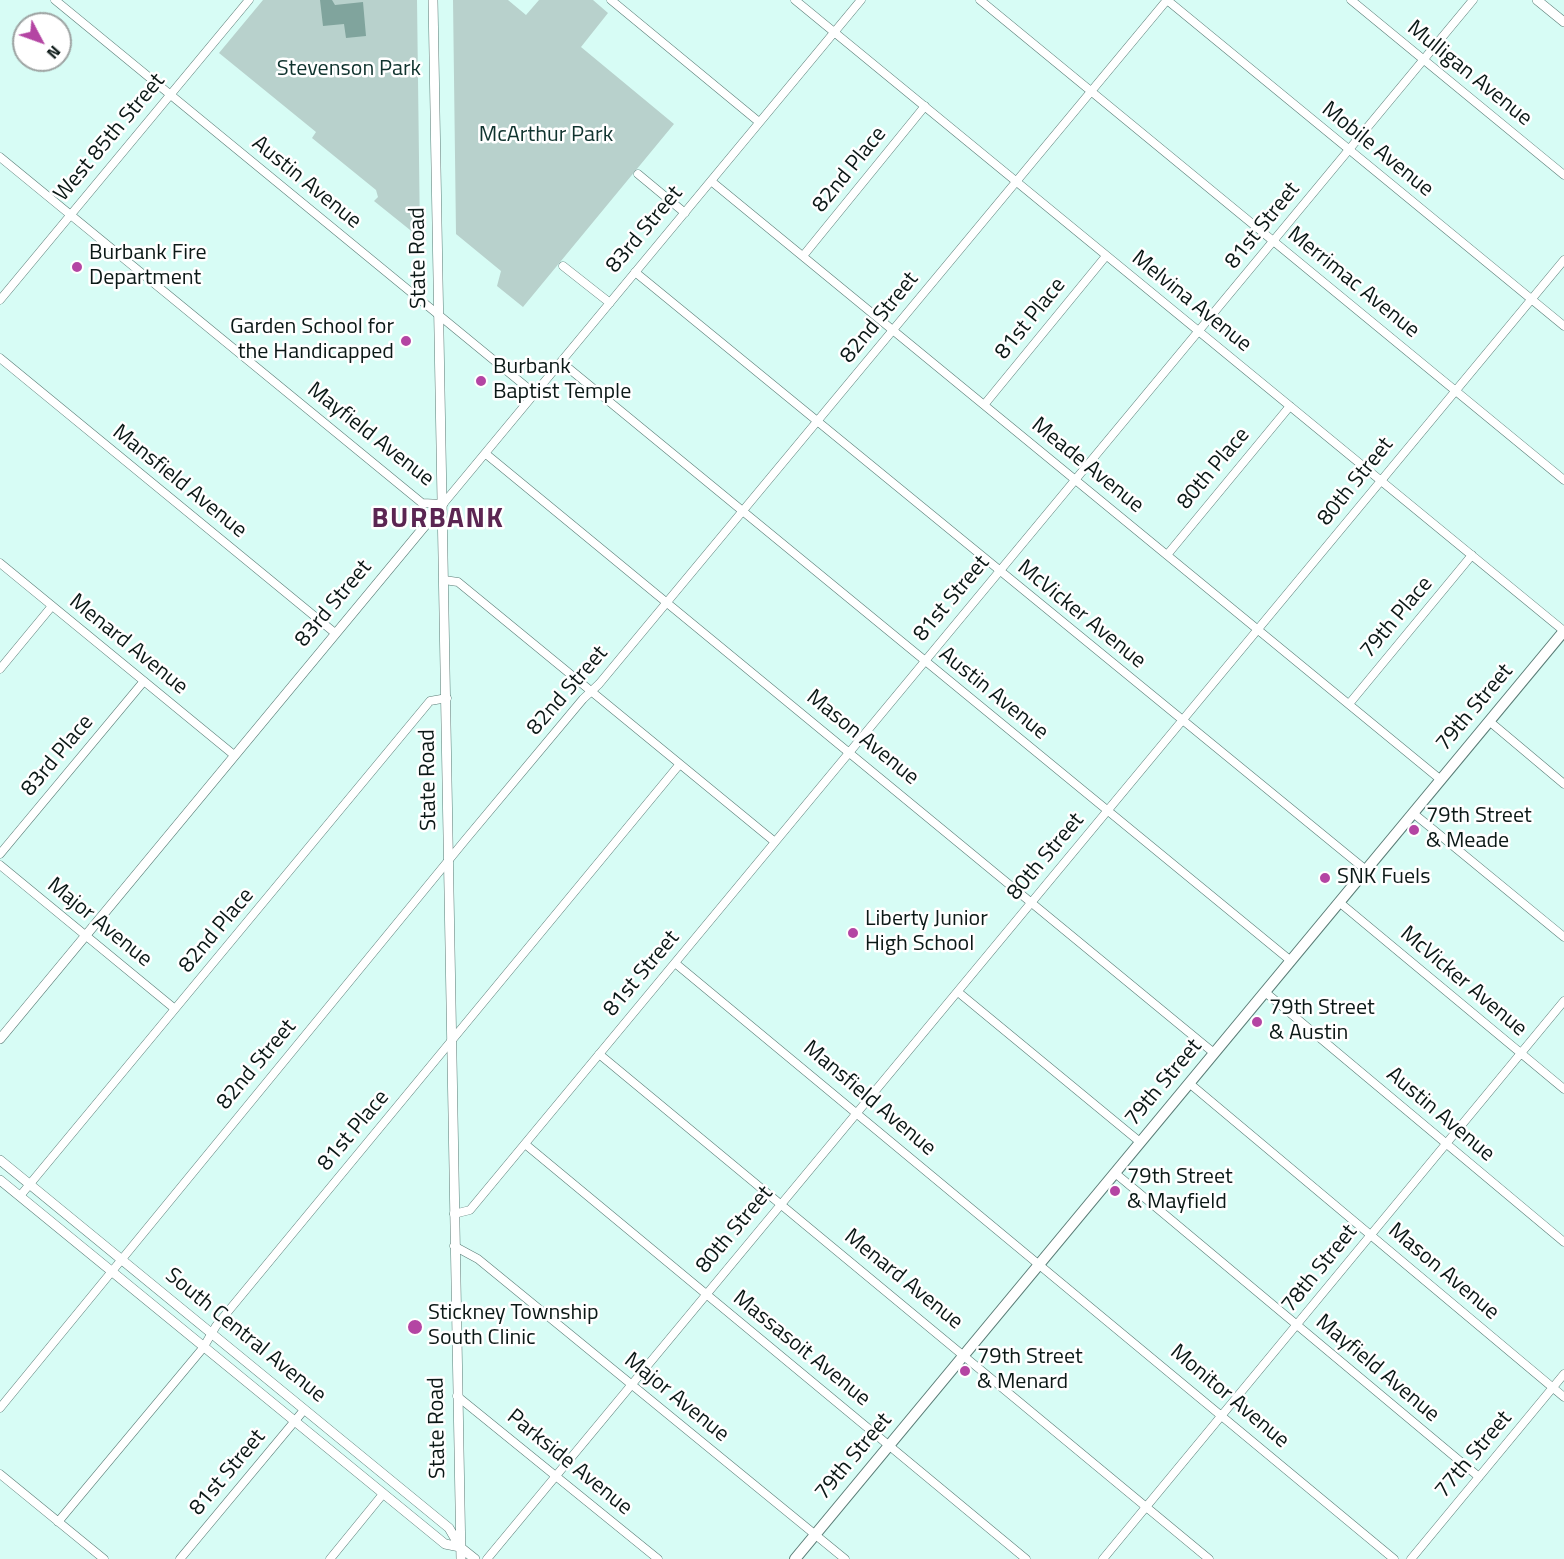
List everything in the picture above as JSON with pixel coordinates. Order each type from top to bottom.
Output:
[{"type":"main road","name":"79th Street","points":[[795,1559],[1564,631]]},
{"type":"street","name":"Austin Avenue","points":[[55,0],[535,394]]},
{"type":"street","name":"State Road","points":[[433,0],[453,1039],[460,1559]]},
{"type":"street","points":[[611,0],[759,123]]},
{"type":"street","name":"Melvina Avenue","points":[[795,0],[1564,631]]},
{"type":"street","name":"83rd Street","points":[[0,1040],[861,0]]},
{"type":"street","name":"Merrimac Avenue","points":[[980,0],[1564,480]]},
{"type":"street","name":"82nd Street","points":[[0,1408],[449,860],[668,602],[1167,0]]},
{"type":"street","name":"Mobile Avenue","points":[[1167,0],[1564,326]]},
{"type":"street","name":"Mulligan Avenue","points":[[1351,0],[1564,175]]},
{"type":"street","name":"81st Street","points":[[454,1214],[470,1210],[1473,0]]},
{"type":"street","points":[[1537,0],[1564,22]]},
{"type":"street","name":"West 85th Street","points":[[0,300],[245,1]]},
{"type":"street","name":"82nd Place","points":[[803,256],[925,106]]},
{"type":"street","name":"Mayfield Avenue","points":[[0,157],[422,503],[442,504]]},
{"type":"street","points":[[638,174],[685,213]]},
{"type":"street","name":"Meade Avenue","points":[[711,181],[1441,780]]},
{"type":"street","name":"81st Place","points":[[984,405],[1106,256]]},
{"type":"street","name":"80th Street","points":[[487,1559],[1564,260]]},
{"type":"street","points":[[563,266],[610,303]]},
{"type":"street","name":"McVicker Avenue","points":[[635,272],[1366,870]]},
{"type":"street","name":"Mansfield Avenue","points":[[0,358],[335,633]]},
{"type":"street","name":"Austin Avenue","points":[[561,362],[1291,961]]},
{"type":"street","name":"80th Place","points":[[1167,555],[1290,406]]},
{"type":"street","name":"Mason Avenue","points":[[486,454],[1033,901],[1214,1053]]},
{"type":"street","name":"79th Place","points":[[1349,704],[1472,555]]},
{"type":"street","name":"Menard Avenue","points":[[0,563],[234,755]]},
{"type":"street","points":[[444,580],[458,582],[775,842]]},
{"type":"street","points":[[0,669],[52,606]]},
{"type":"street","name":"83rd Place","points":[[0,854],[144,681]]},
{"type":"street","name":"82nd Place","points":[[20,1196],[430,701],[447,698]]},
{"type":"street","points":[[1489,722],[1564,784]]},
{"type":"street","name":"81st Place","points":[[58,1522],[680,765]]},
{"type":"street","points":[[1413,813],[1564,937]]},
{"type":"street","name":"Major Avenue","points":[[0,865],[175,1009]]},
{"type":"street","name":"McVicker Avenue","points":[[1339,902],[1564,1089]]},
{"type":"street","name":"Mansfield Avenue","points":[[675,963],[1040,1263]]},
{"type":"street","points":[[958,992],[1140,1142]]},
{"type":"street","name":"Austin Avenue","points":[[1265,992],[1564,1242]]},
{"type":"street","name":"78th Street","points":[[1103,1559],[1564,1002]]},
{"type":"street","name":"Menard Avenue","points":[[599,1054],[1209,1559]]},
{"type":"street","name":"Mason Avenue","points":[[1189,1083],[1564,1396]]},
{"type":"street","name":"Massasoit Avenue","points":[[525,1144],[1026,1559]]},
{"type":"street","name":"South Central Avenue","points":[[0,1160],[449,1528],[460,1547],[475,1559]]},
{"type":"street","name":"Mayfield Avenue","points":[[1114,1173],[1479,1477]]},
{"type":"street","name":"South Central Avenue","points":[[0,1180],[202,1348],[445,1544],[460,1547]]},
{"type":"street","name":"Major Avenue","points":[[454,1246],[478,1259],[845,1559]]},
{"type":"street","name":"Monitor Avenue","points":[[1040,1263],[1394,1559]]},
{"type":"street","name":"77th Street","points":[[1411,1559],[1564,1374]]},
{"type":"street","name":"Parkside Avenue","points":[[457,1396],[658,1559]]},
{"type":"street","name":"81st Street","points":[[180,1559],[304,1410]]},
{"type":"street","points":[[0,1474],[104,1559]]},
{"type":"street","points":[[330,1559],[383,1494]]},
{"type":"green space","name":"Stevenson Park","points":[[263,0],[417,0],[420,238],[374,201],[378,197],[376,190],[312,138],[316,132],[219,53]]},
{"type":"green space","name":"McArthur Park","points":[[453,0],[508,0],[526,15],[539,0],[593,0],[608,13],[581,47],[674,124],[523,307],[497,286],[501,271],[456,234]]},
{"type":"shaded area","points":[[320,0],[332,0],[335,5],[363,2],[366,36],[346,38],[344,24],[323,26]]},
{"type":"place","name":"Burbank Fire Department","points":[[77,267]]},
{"type":"place","name":"Garden School for the Handicapped","points":[[406,341]]},
{"type":"place","name":"Burbank Baptist Temple","points":[[481,381]]},
{"type":"place","name":"79th Street & Meade","points":[[1414,830]]},
{"type":"place","name":"SNK Fuels","points":[[1325,878]]},
{"type":"place","name":"Liberty Junior High School","points":[[853,933]]},
{"type":"place","name":"79th Street & Austin","points":[[1257,1022]]},
{"type":"place","name":"79th Street & Mayfield","points":[[1115,1191]]},
{"type":"place","name":"Stickney Township South Clinic","points":[[415,1327]]},
{"type":"place","name":"79th Street & Menard","points":[[965,1371]]},
{"type":"district","name":"BURBANK","points":[[438,520]]}]
